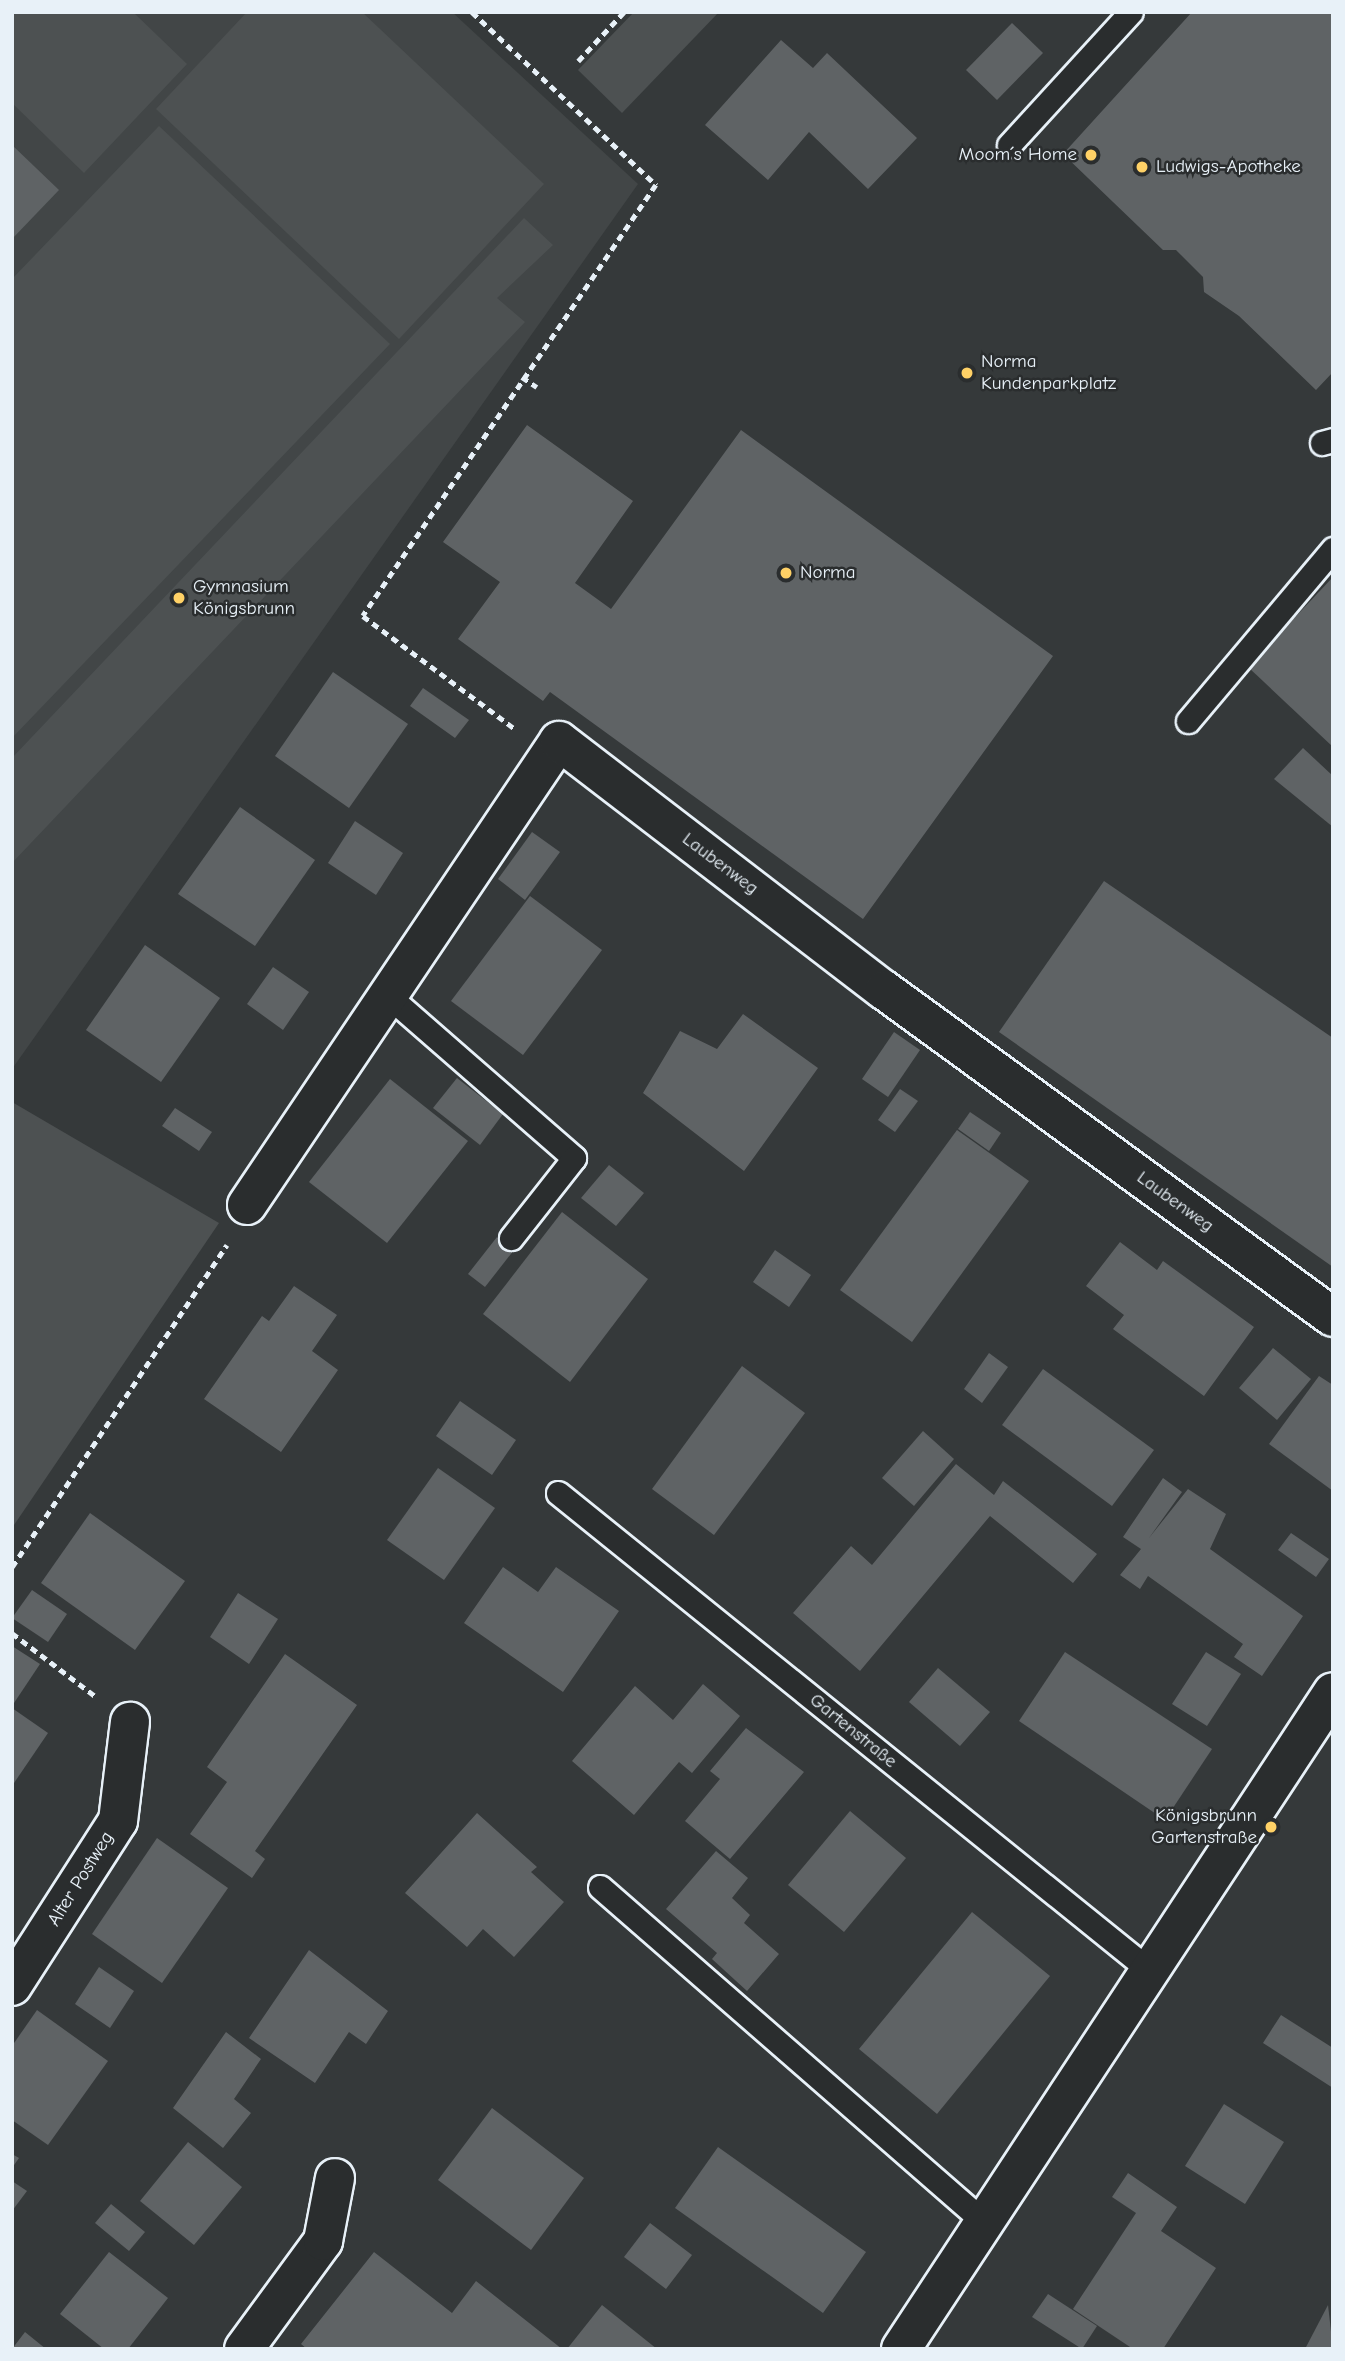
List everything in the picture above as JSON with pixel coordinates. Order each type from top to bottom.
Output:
[{"type":"street","points":[[247,1205],[385,993],[559,741]]},
{"type":"street","name":"Laubenweg","points":[[559,741],[884,990],[1333,1317]]},
{"type":"street","points":[[901,2349],[1148,1969],[1333,1692]]},
{"type":"street","name":"Alter Postweg","points":[[12,1986],[118,1821],[130,1722]]},
{"type":"street","points":[[244,2349],[323,2241],[335,2178]]},
{"type":"lane","points":[[1009,145],[1131,12]]},
{"type":"lane","points":[[1188,721],[1333,550]]},
{"type":"lane","points":[[385,993],[574,1158],[511,1238]]},
{"type":"lane","name":"Gartenstraße","points":[[558,1493],[1148,1969]]},
{"type":"lane","points":[[600,1887],[984,2222]]},
{"type":"path","points":[[472,12],[656,185],[522,377],[363,616],[527,738],[559,741]]},
{"type":"path","points":[[578,61],[624,12]]},
{"type":"path","points":[[522,377],[537,387]]},
{"type":"path","points":[[12,1567],[214,1273],[247,1205]]},
{"type":"path","points":[[12,1633],[130,1722]]},
{"type":"shaded area","name":"Gymnasium Königsbrunn","points":[[12,12],[452,12],[638,184],[12,1069]]},
{"type":"shaded area","points":[[12,12],[133,12],[187,64],[84,173],[12,103]]},
{"type":"shaded area","points":[[247,12],[362,12],[544,184],[399,339],[156,109]]},
{"type":"shaded area","points":[[634,12],[719,12],[622,113],[578,70]]},
{"type":"shaded area","points":[[159,126],[390,344],[12,738],[12,279]]},
{"type":"shaded area","points":[[524,218],[553,245],[497,298],[525,322],[12,863],[12,758]]},
{"type":"shaded area","points":[[12,1102],[219,1223],[12,1528]]},
{"type":"building","points":[[1192,12],[1333,12],[1333,372],[1316,390],[1239,316],[1204,292],[1203,277],[1176,250],[1163,250],[1063,154]]},
{"type":"building","points":[[1012,23],[1043,53],[997,100],[966,70]]},
{"type":"building","points":[[781,40],[813,68],[827,53],[917,138],[868,189],[809,132],[768,180],[705,125]]},
{"type":"building","points":[[12,145],[59,190],[12,239]]},
{"type":"building","points":[[527,425],[633,501],[575,583],[611,609],[741,430],[1053,656],[863,919],[550,692],[543,701],[458,639],[500,582],[443,542]]},
{"type":"building","points":[[1333,577],[1333,747],[1248,667]]},
{"type":"building","points":[[333,672],[408,724],[349,808],[275,756]]},
{"type":"building","points":[[423,688],[469,720],[455,738],[410,706]]},
{"type":"building","points":[[1303,748],[1333,776],[1333,827],[1274,779]]},
{"type":"building","points":[[240,807],[315,860],[255,946],[178,894]]},
{"type":"building","points":[[355,821],[403,853],[376,895],[328,863]]},
{"type":"building","points":[[532,832],[560,852],[525,900],[498,879]]},
{"type":"building","points":[[1104,881],[1333,1038],[1333,1267],[999,1032]]},
{"type":"building","points":[[530,896],[602,950],[523,1055],[451,1001]]},
{"type":"building","points":[[145,945],[220,998],[161,1082],[86,1030]]},
{"type":"building","points":[[273,967],[309,992],[283,1030],[247,1004]]},
{"type":"building","points":[[743,1014],[818,1068],[744,1171],[643,1093],[680,1031],[717,1049]]},
{"type":"building","points":[[894,1032],[920,1050],[888,1097],[862,1079]]},
{"type":"building","points":[[457,1078],[503,1114],[480,1145],[433,1108]]},
{"type":"building","points":[[390,1079],[468,1141],[387,1243],[309,1182]]},
{"type":"building","points":[[900,1089],[918,1101],[895,1132],[878,1120]]},
{"type":"building","points":[[175,1108],[212,1132],[199,1151],[162,1126]]},
{"type":"building","points":[[970,1112],[1001,1133],[989,1151],[958,1129]]},
{"type":"building","points":[[957,1130],[1029,1181],[912,1342],[840,1290]]},
{"type":"building","points":[[609,1165],[644,1193],[616,1226],[581,1198]]},
{"type":"building","points":[[562,1212],[648,1279],[570,1382],[483,1314]]},
{"type":"building","points":[[497,1237],[514,1250],[485,1287],[468,1274]]},
{"type":"building","points":[[1120,1242],[1157,1270],[1163,1261],[1254,1327],[1204,1396],[1113,1329],[1124,1315],[1086,1286]]},
{"type":"building","points":[[775,1250],[811,1275],[789,1307],[753,1282]]},
{"type":"building","points":[[294,1286],[337,1315],[312,1351],[338,1370],[281,1452],[204,1399],[262,1316],[269,1321]]},
{"type":"building","points":[[1273,1348],[1311,1379],[1277,1420],[1239,1388]]},
{"type":"building","points":[[989,1353],[1008,1367],[982,1403],[964,1389]]},
{"type":"building","points":[[742,1366],[805,1413],[714,1535],[652,1489]]},
{"type":"building","points":[[1043,1369],[1154,1450],[1112,1506],[1002,1425]]},
{"type":"building","points":[[1319,1376],[1333,1385],[1333,1491],[1269,1444]]},
{"type":"building","points":[[460,1401],[516,1440],[492,1475],[436,1436]]},
{"type":"building","points":[[923,1431],[954,1459],[914,1506],[882,1478]]},
{"type":"building","points":[[956,1464],[994,1495],[1003,1481],[1097,1554],[1073,1583],[990,1516],[860,1671],[793,1613],[851,1546],[872,1565]]},
{"type":"building","points":[[438,1468],[495,1508],[444,1580],[387,1540]]},
{"type":"building","points":[[1163,1478],[1182,1492],[1149,1538],[1188,1489],[1226,1514],[1210,1549],[1303,1616],[1262,1676],[1234,1657],[1243,1644],[1148,1576],[1140,1589],[1120,1575],[1141,1549],[1123,1537]]},
{"type":"building","points":[[90,1513],[185,1581],[135,1650],[41,1583]]},
{"type":"building","points":[[1291,1533],[1329,1559],[1316,1577],[1278,1550]]},
{"type":"building","points":[[503,1567],[538,1592],[556,1567],[619,1611],[563,1692],[464,1623]]},
{"type":"building","points":[[32,1590],[67,1614],[48,1642],[12,1618]]},
{"type":"building","points":[[238,1593],[278,1619],[249,1664],[210,1637]]},
{"type":"building","points":[[12,1646],[40,1664],[12,1706]]},
{"type":"building","points":[[1065,1652],[1212,1749],[1165,1820],[1019,1721]]},
{"type":"building","points":[[1206,1652],[1241,1674],[1207,1726],[1172,1704]]},
{"type":"building","points":[[285,1654],[357,1705],[255,1851],[265,1859],[252,1878],[190,1834],[227,1782],[207,1767]]},
{"type":"building","points":[[938,1668],[990,1712],[960,1746],[909,1702]]},
{"type":"building","points":[[703,1684],[740,1716],[692,1773],[679,1762],[634,1815],[572,1761],[635,1686],[673,1720]]},
{"type":"building","points":[[12,1708],[48,1733],[12,1786]]},
{"type":"building","points":[[746,1728],[804,1772],[730,1859],[685,1821],[720,1779],[710,1771]]},
{"type":"building","points":[[850,1811],[906,1858],[844,1932],[788,1885]]},
{"type":"building","points":[[477,1813],[537,1867],[531,1872],[564,1902],[514,1957],[483,1929],[467,1947],[405,1893]]},
{"type":"building","points":[[157,1838],[228,1888],[162,1983],[92,1934]]},
{"type":"building","points":[[716,1851],[748,1878],[732,1898],[750,1915],[744,1923],[779,1954],[747,1991],[712,1959],[717,1953],[666,1909]]},
{"type":"building","points":[[972,1912],[1050,1976],[937,2114],[859,2049]]},
{"type":"building","points":[[309,1950],[388,2011],[366,2044],[349,2032],[315,2083],[249,2038]]},
{"type":"building","points":[[99,1967],[134,1991],[110,2028],[75,2004]]},
{"type":"building","points":[[37,2010],[108,2061],[48,2145],[12,2120],[12,2046]]},
{"type":"building","points":[[1281,2015],[1333,2048],[1333,2088],[1263,2043]]},
{"type":"building","points":[[226,2032],[261,2059],[234,2099],[251,2113],[223,2148],[173,2108]]},
{"type":"building","points":[[1224,2104],[1284,2142],[1245,2204],[1185,2166]]},
{"type":"building","points":[[492,2108],[584,2178],[531,2250],[438,2180]]},
{"type":"building","points":[[188,2142],[242,2187],[194,2245],[140,2201]]},
{"type":"building","points":[[718,2147],[866,2252],[823,2313],[675,2208]]},
{"type":"building","points":[[12,2154],[19,2158],[12,2168]]},
{"type":"building","points":[[1128,2173],[1177,2207],[1161,2231],[1216,2268],[1163,2349],[1133,2349],[1073,2309],[1136,2213],[1112,2197]]},
{"type":"building","points":[[12,2181],[27,2191],[12,2211]]},
{"type":"building","points":[[111,2204],[145,2232],[129,2251],[95,2223]]},
{"type":"building","points":[[650,2223],[692,2255],[666,2289],[624,2257]]},
{"type":"building","points":[[109,2252],[168,2298],[128,2349],[104,2349],[60,2314]]},
{"type":"building","points":[[374,2252],[452,2313],[476,2281],[562,2349],[307,2349],[301,2344]]},
{"type":"building","points":[[1048,2294],[1097,2326],[1082,2349],[1032,2317]]},
{"type":"building","points":[[602,2305],[657,2349],[567,2349]]},
{"type":"building","points":[[1328,2305],[1333,2349],[1305,2349]]},
{"type":"building","points":[[25,2332],[46,2349],[12,2349]]},
{"type":"place","name":"Moom´s Home","points":[[1091,155]]},
{"type":"place","name":"Ludwigs-Apotheke","points":[[1142,167]]},
{"type":"place","name":"Norma Kundenparkplatz","points":[[967,373]]},
{"type":"place","name":"Norma","points":[[786,573]]},
{"type":"place","name":"Gymnasium Königsbrunn","points":[[179,598]]},
{"type":"place","name":"Königsbrunn Gartenstraße","points":[[1271,1827]]}]
